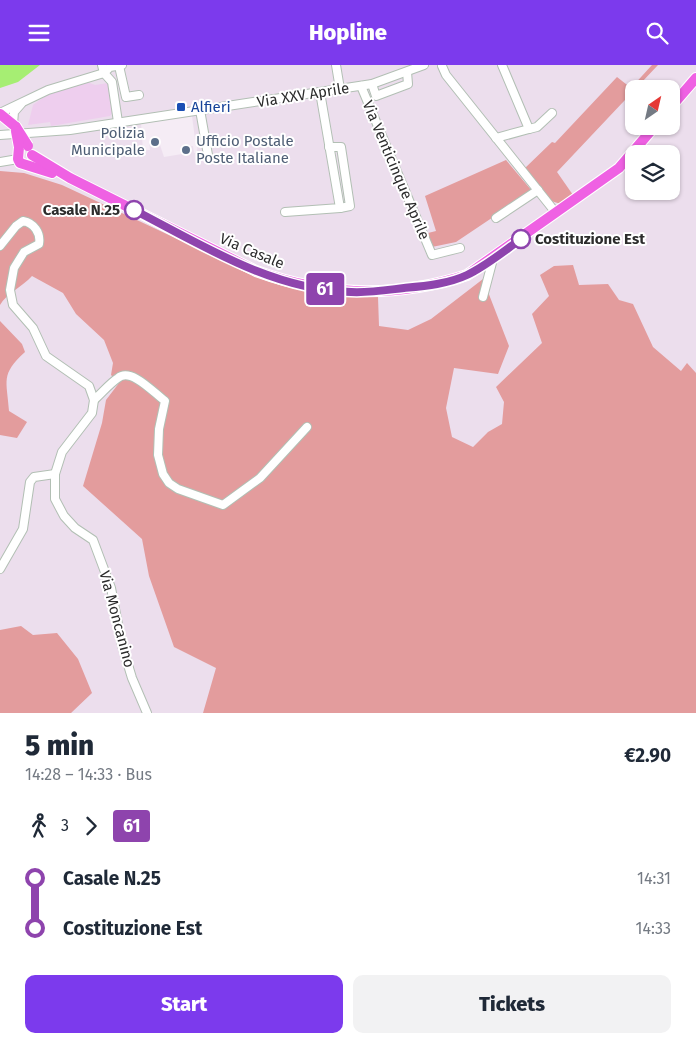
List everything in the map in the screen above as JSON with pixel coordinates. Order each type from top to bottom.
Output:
[{"type":"main road","points":[[680,97],[696,78]]},
{"type":"main road","points":[[0,114],[14,126],[24,152],[31,162],[27,165],[70,178]]},
{"type":"main road","name":"Via Casale","points":[[70,178],[256,271],[281,280],[318,289],[351,292],[378,291],[446,282],[467,275],[493,259],[619,168],[647,135]]},
{"type":"main road","points":[[24,152],[70,178]]},
{"type":"street","points":[[0,114],[65,84],[103,69],[121,65],[126,97],[139,95]]},
{"type":"street","points":[[336,65],[340,89]]},
{"type":"street","name":"Via XXV Aprile","points":[[0,135],[70,130],[118,121],[360,86],[372,84],[424,65]]},
{"type":"street","points":[[440,65],[556,213]]},
{"type":"street","points":[[502,65],[528,129]]},
{"type":"street","points":[[103,69],[112,82],[118,121]]},
{"type":"street","name":"Via Venticinque Aprile","points":[[372,84],[376,96],[408,85],[407,72]]},
{"type":"street","name":"Via Venticinque Aprile","points":[[360,86],[432,255],[460,248]]},
{"type":"street","points":[[320,92],[340,208]]},
{"type":"street","points":[[14,126],[14,112],[25,101]]},
{"type":"street","points":[[200,110],[208,155]]},
{"type":"street","points":[[496,138],[537,127],[546,121],[552,113]]},
{"type":"street","points":[[285,212],[350,206],[341,147],[329,147]]},
{"type":"street","points":[[0,161],[24,152]]},
{"type":"street","points":[[334,177],[346,175]]},
{"type":"street","points":[[496,218],[538,190]]},
{"type":"street","points":[[0,246],[16,226],[23,221],[32,224],[39,235],[39,244],[24,253],[14,268],[10,290],[14,305],[33,328],[46,356],[89,386],[94,399],[119,376],[124,375],[131,376],[165,401],[159,429],[158,455],[169,483],[178,489],[223,505],[260,478],[308,427]]},
{"type":"street","points":[[483,297],[493,259]]},
{"type":"street","name":"Via Moncanino","points":[[94,399],[92,413],[62,452],[55,474],[55,499],[64,516],[75,528],[93,540],[111,588],[118,614],[122,645],[132,678],[147,713]]},
{"type":"street","points":[[0,569],[23,529],[30,482],[34,477],[55,474]]},
{"type":"shaded area","points":[[0,65],[40,65],[18,82],[0,88]]},
{"type":"shaded area","points":[[652,65],[658,65],[644,80],[638,80]]},
{"type":"shaded area","points":[[617,77],[625,83],[625,100],[557,172],[573,195],[561,204],[551,201],[524,169],[552,142],[555,143]]},
{"type":"shaded area","points":[[87,82],[95,85],[108,83],[113,112],[110,116],[51,126],[50,122],[28,125],[33,105],[51,92]]},
{"type":"shaded area","points":[[192,116],[195,139],[198,139],[197,152],[194,153],[193,146],[181,148],[182,154],[164,157],[158,139],[149,140],[150,150],[143,150],[141,123]]},
{"type":"shaded area","points":[[506,160],[532,191],[456,242],[432,247],[424,234],[436,231],[425,196]]},
{"type":"shaded area","points":[[0,171],[24,173],[62,185],[248,272],[312,289],[378,297],[379,326],[408,330],[431,319],[483,279],[509,346],[498,374],[454,368],[446,408],[452,437],[473,447],[488,432],[502,424],[504,402],[496,387],[542,343],[532,314],[549,296],[540,275],[554,266],[573,265],[579,285],[608,284],[619,300],[633,304],[653,347],[681,371],[687,363],[696,373],[696,713],[203,713],[216,668],[174,647],[149,576],[142,539],[83,486],[102,423],[106,400],[119,383],[111,375],[113,363],[104,340],[76,314],[63,293],[32,276],[6,297],[0,305]]},
{"type":"shaded area","points":[[0,321],[22,344],[25,352],[8,373],[7,379],[9,411],[27,422],[17,438],[0,435]]},
{"type":"shaded area","points":[[21,626],[33,635],[57,633],[78,659],[92,693],[71,713],[0,713],[0,630]]},
{"type":"bus line","name":"61","points":[[134,210],[210,250],[256,271],[281,280],[318,289],[351,292],[378,291],[446,282],[467,275],[521,239]]},
{"type":"place","name":"Alfieri","points":[[181,107]]},
{"type":"place","name":"Polizia Municipale","points":[[155,142]]},
{"type":"place","name":"Ufficio Postale Poste Italiane","points":[[186,150]]},
{"type":"place","name":"Casale N.25","points":[[134,210]]},
{"type":"place","name":"Costituzione Est","points":[[521,239]]}]
